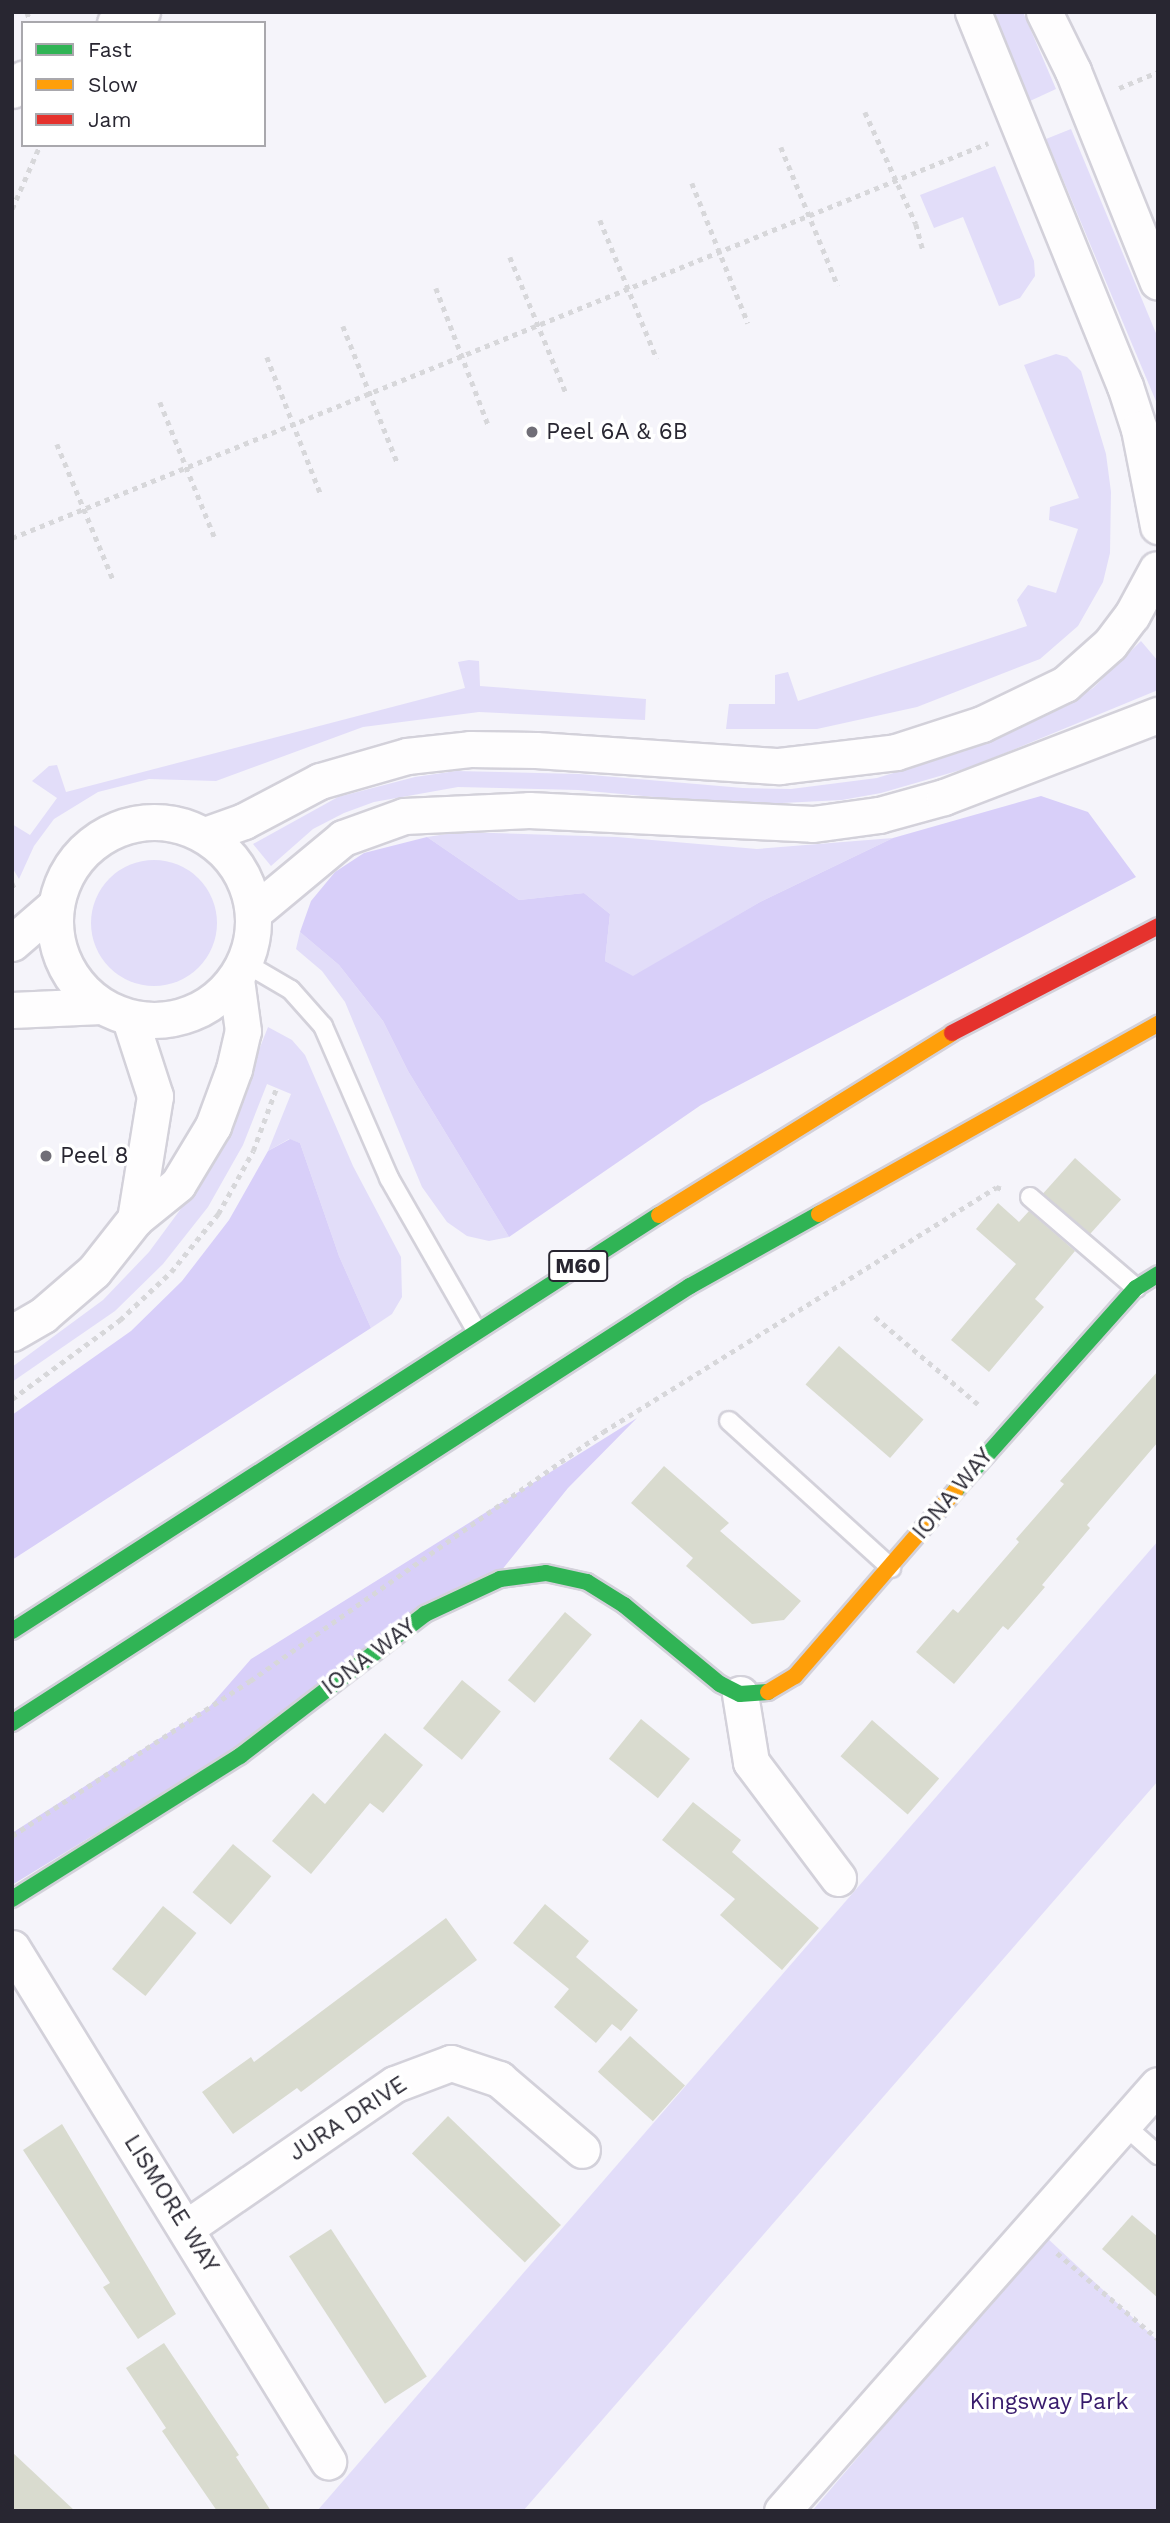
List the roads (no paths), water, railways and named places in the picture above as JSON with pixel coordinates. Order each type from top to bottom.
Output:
[{"type":"main road","name":"M60","points":[[12,1631],[476,1330],[924,1048],[1158,926]]},
{"type":"main road","points":[[12,1723],[690,1286],[1158,1024]]},
{"type":"main road","name":"IONA WAY","points":[[12,1899],[240,1756],[425,1614],[500,1579],[546,1573],[587,1582],[740,1694],[768,1692],[795,1676],[1008,1430],[1136,1289],[1158,1274]]},
{"type":"street","points":[[120,21],[142,12]]},
{"type":"street","points":[[973,12],[1125,386],[1139,429],[1158,526]]},
{"type":"street","points":[[1044,12],[1079,87],[1158,282]]},
{"type":"street","points":[[1059,12],[1079,87]]},
{"type":"street","points":[[205,835],[244,821],[320,781],[407,756],[470,749],[536,750],[779,766],[896,752],[982,724],[1065,684],[1117,635],[1158,569]]},
{"type":"street","points":[[254,912],[343,838],[404,816],[529,810],[826,822],[880,815],[966,790],[1158,715]]},
{"type":"street","points":[[12,1333],[43,1315],[94,1271],[135,1219],[178,1184],[213,1126],[243,1031],[241,971],[254,912],[246,881],[230,855],[205,835],[175,823],[143,822],[112,830],[79,857],[66,874],[56,905],[55,934],[63,963],[79,988],[116,1013],[155,1096],[135,1219]]},
{"type":"street","points":[[12,943],[56,905]]},
{"type":"street","points":[[12,1010],[116,1013],[160,1021],[189,1015],[215,1000],[241,971]]},
{"type":"street","points":[[740,1694],[751,1762],[838,1878]]},
{"type":"street","name":"LISMORE WAY","points":[[12,1948],[328,2461]]},
{"type":"street","name":"JURA DRIVE","points":[[186,2228],[395,2084],[451,2063],[499,2079],[582,2150]]},
{"type":"street","points":[[782,2511],[1158,2085]]},
{"type":"lane","points":[[241,971],[291,990],[323,1026],[389,1178],[476,1330]]},
{"type":"lane","points":[[1030,1197],[1136,1289]]},
{"type":"lane","points":[[729,1421],[891,1568]]},
{"type":"lane","points":[[1123,2124],[1158,2155]]},
{"type":"place","name":"Peel 6A & 6B","points":[[532,432]]},
{"type":"place","name":"Peel 8","points":[[46,1156]]},
{"type":"park label","name":"Kingsway Park","points":[[1049,2402]]}]
